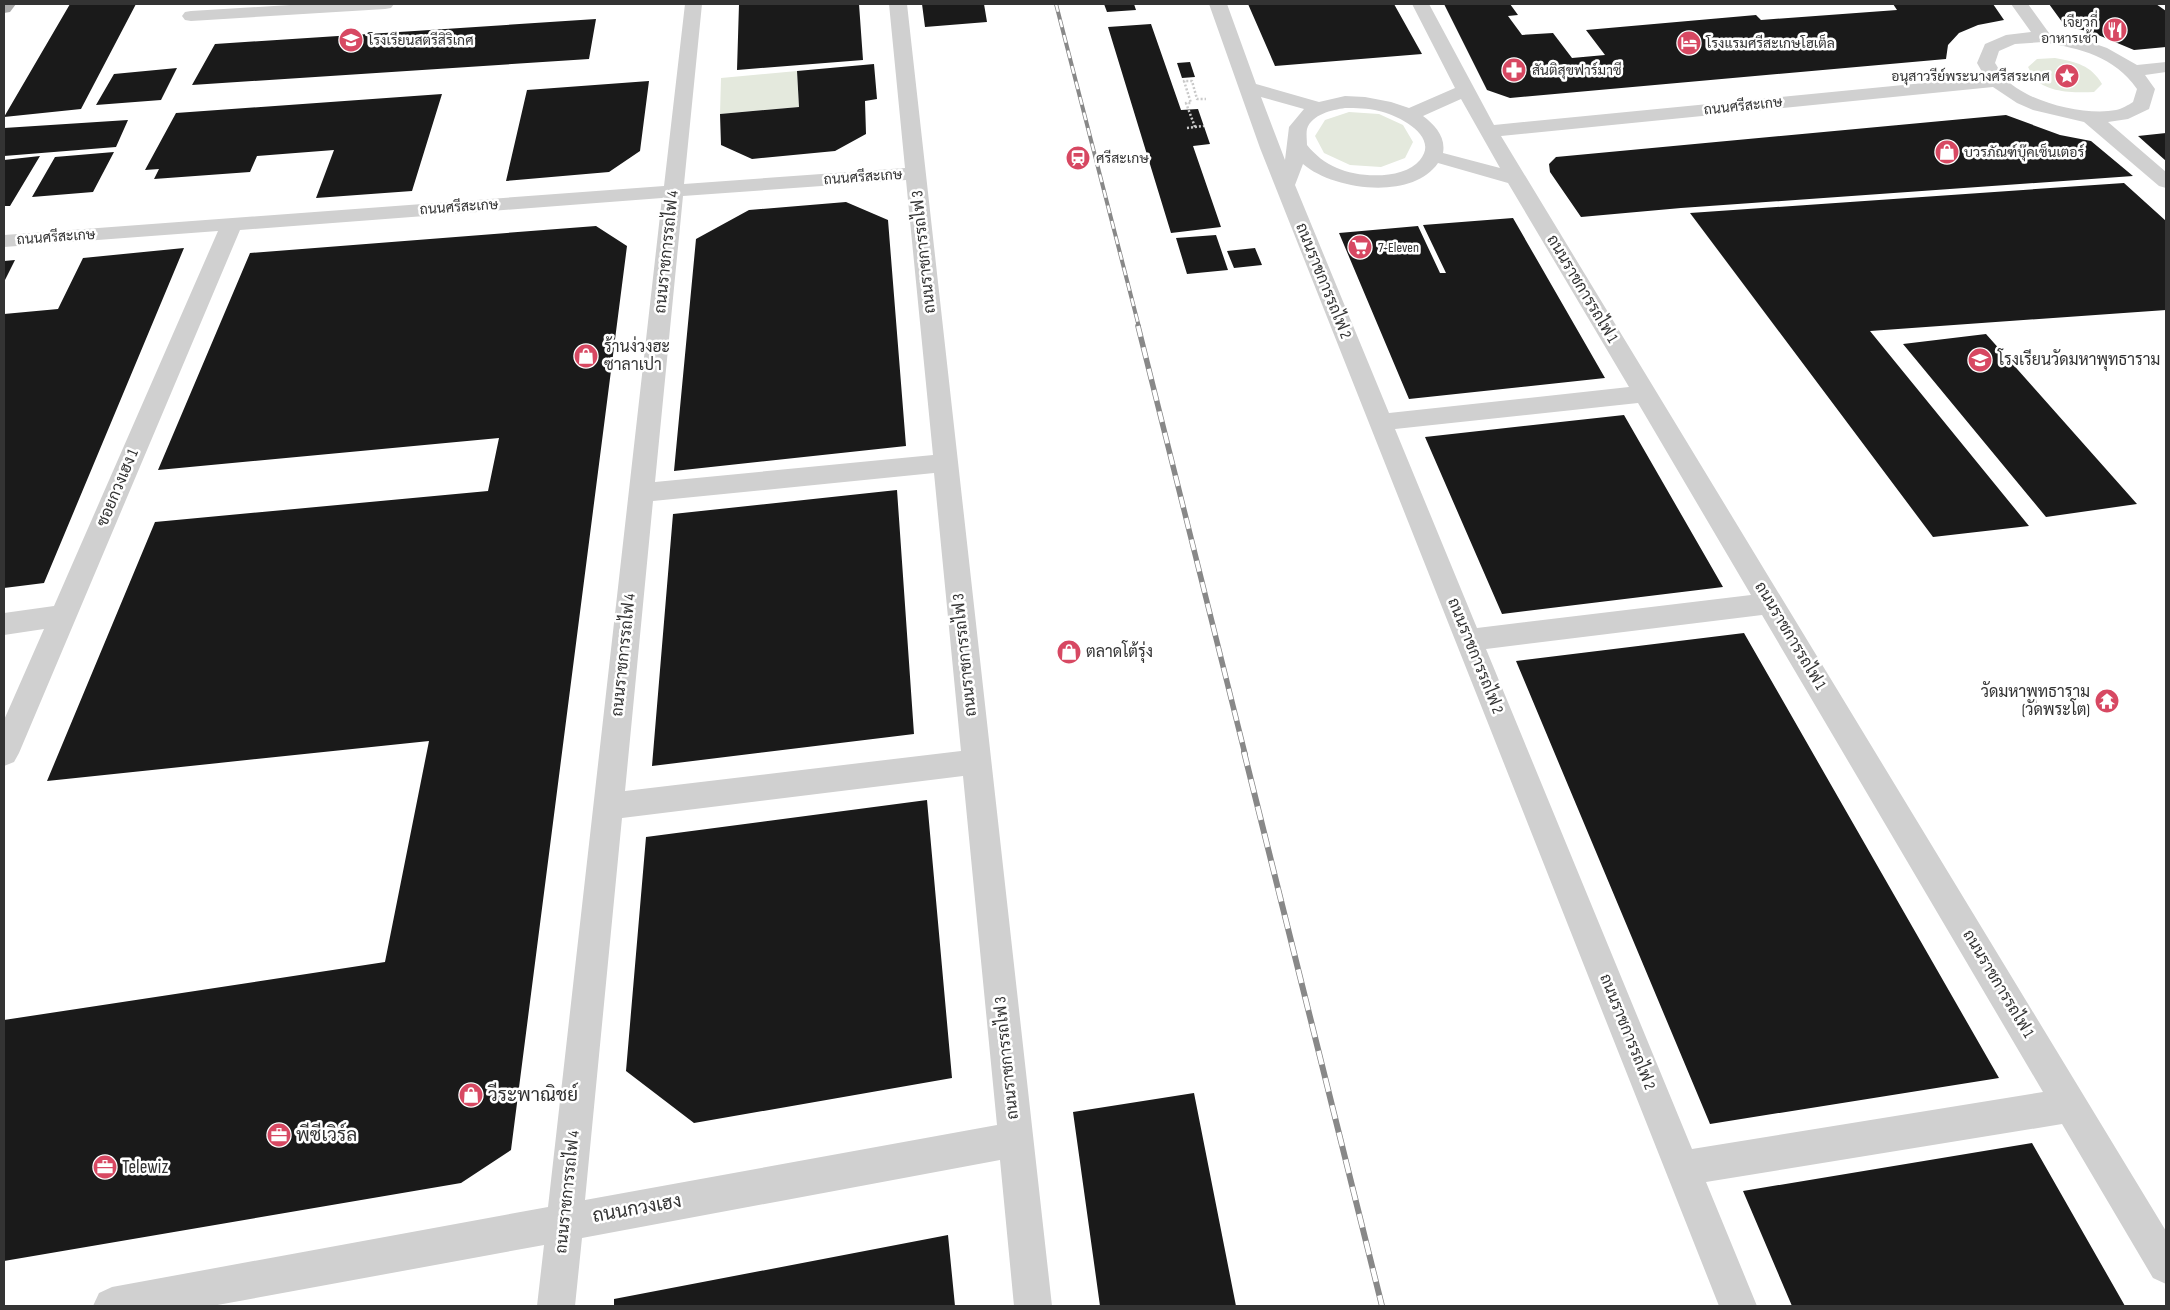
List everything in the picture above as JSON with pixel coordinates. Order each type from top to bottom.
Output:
[{"type":"main road","points":[[4,8],[7,4]]},
{"type":"street","points":[[191,16],[308,6],[385,4]]},
{"type":"street","name":"ถนนราชการรถไฟ 4","points":[[556,1306],[693,4]]},
{"type":"street","name":"ถนนราชการรถไฟ 3","points":[[898,4],[1033,1306]]},
{"type":"street","name":"ถนนราชการรถไฟ 2","points":[[1218,4],[1270,148],[1738,1306]]},
{"type":"street","name":"ถนนราชการรถไฟ 1","points":[[1421,4],[1466,90],[1516,178],[2166,1265]]},
{"type":"street","points":[[2019,4],[2043,37]]},
{"type":"street","points":[[2043,37],[2093,48],[2115,58],[2132,71],[2146,89],[2142,105],[2122,114],[2089,116],[2063,112],[2036,104],[2014,93],[1997,81],[1986,63],[1991,48],[2012,39],[2043,37]]},
{"type":"street","points":[[2132,71],[2166,67]]},
{"type":"street","name":"ถนนศรีสะเกษ","points":[[1489,131],[1997,81]]},
{"type":"street","points":[[1248,87],[1321,108]]},
{"type":"street","points":[[1410,115],[1466,90]]},
{"type":"street","points":[[1357,102],[1376,104],[1410,115],[1423,124],[1431,134],[1435,146],[1433,156],[1426,166],[1398,180],[1378,182],[1357,181],[1336,176],[1319,168],[1306,158],[1298,146],[1296,135],[1299,124],[1308,115],[1321,108],[1357,102]]},
{"type":"street","points":[[2089,116],[2166,182]]},
{"type":"street","points":[[1285,185],[1298,146]]},
{"type":"street","points":[[1433,156],[1516,178]]},
{"type":"street","name":"ถนนศรีสะเกษ","points":[[4,241],[915,173]]},
{"type":"street","name":"ซอยกวงเฮง 1","points":[[4,753],[232,224]]},
{"type":"street","points":[[1380,422],[1644,394]]},
{"type":"street","points":[[641,493],[946,463]]},
{"type":"street","points":[[1469,640],[1770,603]]},
{"type":"street","points":[[4,624],[63,616]]},
{"type":"street","points":[[609,806],[976,762]]},
{"type":"street","points":[[1682,1168],[2071,1105]]},
{"type":"street","name":"ถนนกวงเฮง","points":[[112,1306],[1016,1139]]},
{"type":"path","points":[[1195,127],[1186,103],[1191,102],[1184,81],[1192,81],[1198,99],[1206,99]]},
{"type":"path","points":[[1187,128],[1204,126]]},
{"type":"shaded area","points":[[2055,58],[2088,68],[2102,84],[2094,92],[2062,91],[2046,87],[2033,77],[2028,67],[2037,59]]},
{"type":"shaded area","points":[[797,71],[799,107],[720,114],[721,78]]},
{"type":"shaded area","points":[[1349,112],[1379,114],[1403,125],[1413,142],[1405,158],[1381,167],[1350,165],[1324,153],[1315,136],[1325,120]]},
{"type":"building","points":[[70,4],[136,4],[81,109],[4,117]]},
{"type":"building","points":[[739,4],[859,4],[863,60],[737,70]]},
{"type":"building","points":[[922,4],[984,4],[987,22],[925,27]]},
{"type":"building","points":[[1104,4],[1134,4],[1136,10],[1107,12]]},
{"type":"building","points":[[1248,4],[1394,4],[1422,54],[1275,66]]},
{"type":"building","points":[[1444,4],[1510,4],[1518,15],[1508,16],[1522,35],[1553,33],[1572,58],[1605,55],[1586,30],[1756,15],[1761,20],[1897,10],[1893,4],[1993,4],[2004,20],[1978,25],[1959,33],[1948,45],[1946,59],[1510,98],[1487,90]]},
{"type":"building","points":[[2049,4],[2156,4],[2166,11],[2166,47],[2134,50],[2091,32],[2065,26]]},
{"type":"building","points":[[596,19],[589,59],[192,85],[215,44]]},
{"type":"building","points":[[1151,24],[1181,110],[1198,109],[1210,144],[1193,146],[1221,227],[1171,233],[1108,27]]},
{"type":"building","points":[[1190,62],[1195,77],[1182,78],[1177,63]]},
{"type":"building","points":[[874,64],[877,99],[865,101],[866,134],[835,151],[752,159],[721,145],[720,114],[799,107],[797,71]]},
{"type":"building","points":[[177,68],[161,100],[96,105],[114,74]]},
{"type":"building","points":[[649,81],[640,151],[609,172],[506,181],[527,90]]},
{"type":"building","points":[[442,94],[412,191],[316,198],[334,150],[257,156],[250,172],[154,179],[159,169],[145,170],[176,113]]},
{"type":"building","points":[[2006,115],[2060,135],[2091,141],[2133,176],[1681,208],[1581,217],[1550,172],[1549,164],[1556,157]]},
{"type":"building","points":[[128,120],[116,147],[4,156],[4,128]]},
{"type":"building","points":[[2166,133],[2166,161],[2138,136]]},
{"type":"building","points":[[114,152],[93,192],[32,197],[55,157]]},
{"type":"building","points":[[40,156],[10,206],[4,206],[4,160]]},
{"type":"building","points":[[2124,183],[2166,221],[2166,310],[1870,331],[2029,526],[1933,537],[1690,213]]},
{"type":"building","points":[[846,202],[888,220],[906,446],[674,471],[696,239],[749,210]]},
{"type":"building","points":[[1513,218],[1605,378],[1409,399],[1339,233],[1418,226],[1440,273],[1446,273],[1423,225]]},
{"type":"building","points":[[596,226],[627,246],[511,1150],[461,1183],[4,1261],[4,1020],[385,962],[429,741],[47,781],[155,522],[488,491],[499,438],[158,470],[250,253]]},
{"type":"building","points":[[1216,235],[1228,270],[1187,274],[1176,238]]},
{"type":"building","points":[[184,248],[44,583],[4,588],[4,314],[58,309],[83,258]]},
{"type":"building","points":[[1255,248],[1262,265],[1234,268],[1227,251]]},
{"type":"building","points":[[15,260],[4,282],[4,261]]},
{"type":"building","points":[[1986,334],[2137,504],[2046,517],[1903,344]]},
{"type":"building","points":[[1624,415],[1723,587],[1502,614],[1425,437]]},
{"type":"building","points":[[897,490],[914,734],[652,766],[673,514]]},
{"type":"building","points":[[1744,633],[1999,1078],[1710,1124],[1516,661]]},
{"type":"building","points":[[927,800],[952,1078],[694,1123],[626,1071],[646,837]]},
{"type":"building","points":[[1194,1093],[1236,1306],[1100,1306],[1073,1112]]},
{"type":"building","points":[[2032,1143],[2125,1306],[1792,1306],[1743,1191]]},
{"type":"building","points":[[948,1235],[955,1306],[614,1306],[614,1299]]},
{"type":"railway","points":[[1056,4],[1139,327]]},
{"type":"railway","points":[[1138,326],[1245,754]]},
{"type":"railway","points":[[1244,752],[1382,1306]]},
{"type":"place","name":"เจียวกี่ อาหารเช้า","points":[[2115,30]]},
{"type":"place","name":"โรงเรียนสตรีสิริเกศ","points":[[351,40]]},
{"type":"place","name":"โรงแรมศรีสะเกษโฮเต็ล","points":[[1689,43]]},
{"type":"place","name":"สันติสุขฟาร์มาซี","points":[[1514,70]]},
{"type":"place","name":"อนุสาวรีย์พระนางศรีสระเกศ","points":[[2067,76]]},
{"type":"place","name":"บวรภัณฑ์บุ๊คเซ็นเตอร์","points":[[1947,152]]},
{"type":"place","name":"ศรีสะเกษ","points":[[1078,158]]},
{"type":"place","name":"7-Eleven","points":[[1360,247]]},
{"type":"place","name":"ร้านง่วงฮะ ซาลาเปา","points":[[586,356]]},
{"type":"place","name":"โรงเรียนวัดมหาพุทธาราม","points":[[1980,360]]},
{"type":"place","name":"ตลาดโต้รุ่ง","points":[[1069,652]]},
{"type":"place","name":"วัดมหาพุทธาราม (วัดพระโต)","points":[[2107,701]]},
{"type":"place","name":"วีระพาณิชย์","points":[[471,1095]]},
{"type":"place","name":"พีซีเวิร์ล","points":[[279,1135]]},
{"type":"place","name":"Telewiz","points":[[105,1167]]}]
